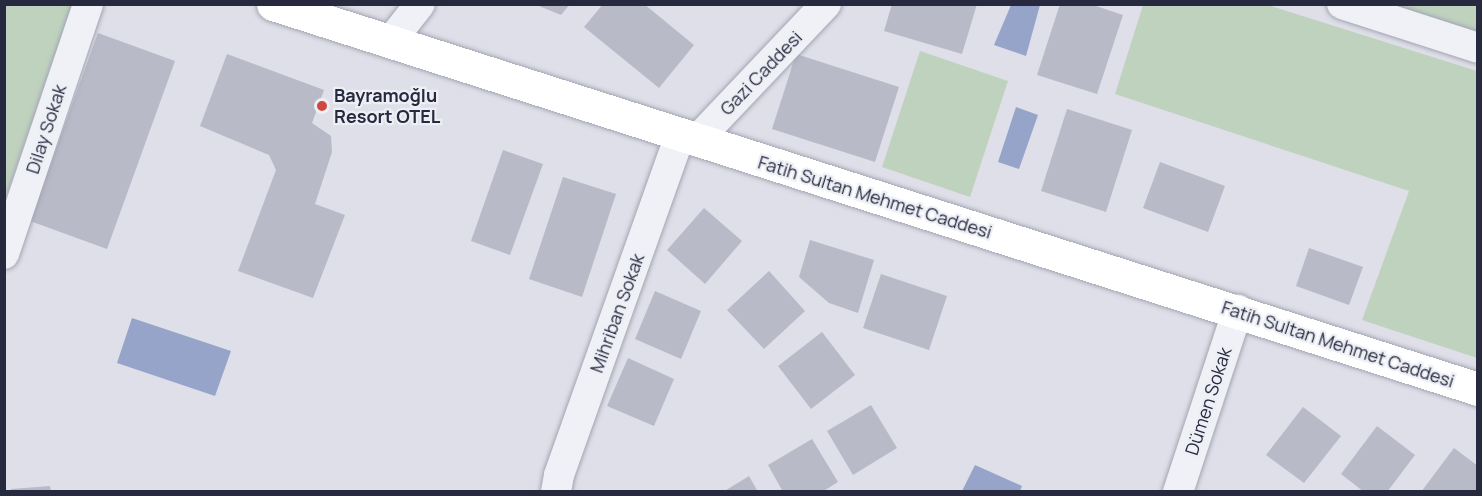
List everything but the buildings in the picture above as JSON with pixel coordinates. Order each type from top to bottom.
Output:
[{"type":"street","name":"Dilay Sokak","points":[[4,254],[88,4]]},
{"type":"street","name":"Fatih Sultan Mehmet Caddesi","points":[[273,4],[688,138],[1238,310],[1478,390]]},
{"type":"street","points":[[390,42],[420,4]]},
{"type":"street","name":"Gazi Caddesi","points":[[688,138],[826,4]]},
{"type":"street","points":[[1342,4],[1478,48]]},
{"type":"street","name":"Mihriban Sokak","points":[[556,492],[559,474],[688,138]]},
{"type":"street","name":"Dümen Sokak","points":[[1178,492],[1238,310]]},
{"type":"green space","points":[[4,5],[72,5],[5,200]]},
{"type":"green space","points":[[1143,5],[1268,5],[1477,71],[1477,358],[1362,320],[1409,191],[1115,94]]},
{"type":"green space","points":[[1384,5],[1477,5],[1477,35]]},
{"type":"green space","points":[[920,51],[1008,81],[970,197],[882,167]]},
{"type":"water","points":[[1011,5],[1040,5],[1026,56],[994,45]]},
{"type":"water","points":[[1016,107],[1038,115],[1019,169],[998,162]]},
{"type":"water","points":[[132,318],[231,351],[215,396],[117,363]]},
{"type":"water","points":[[975,465],[1022,486],[1020,491],[962,491]]},
{"type":"place","name":"Bayramoğlu Resort OTEL","points":[[322,106]]}]
